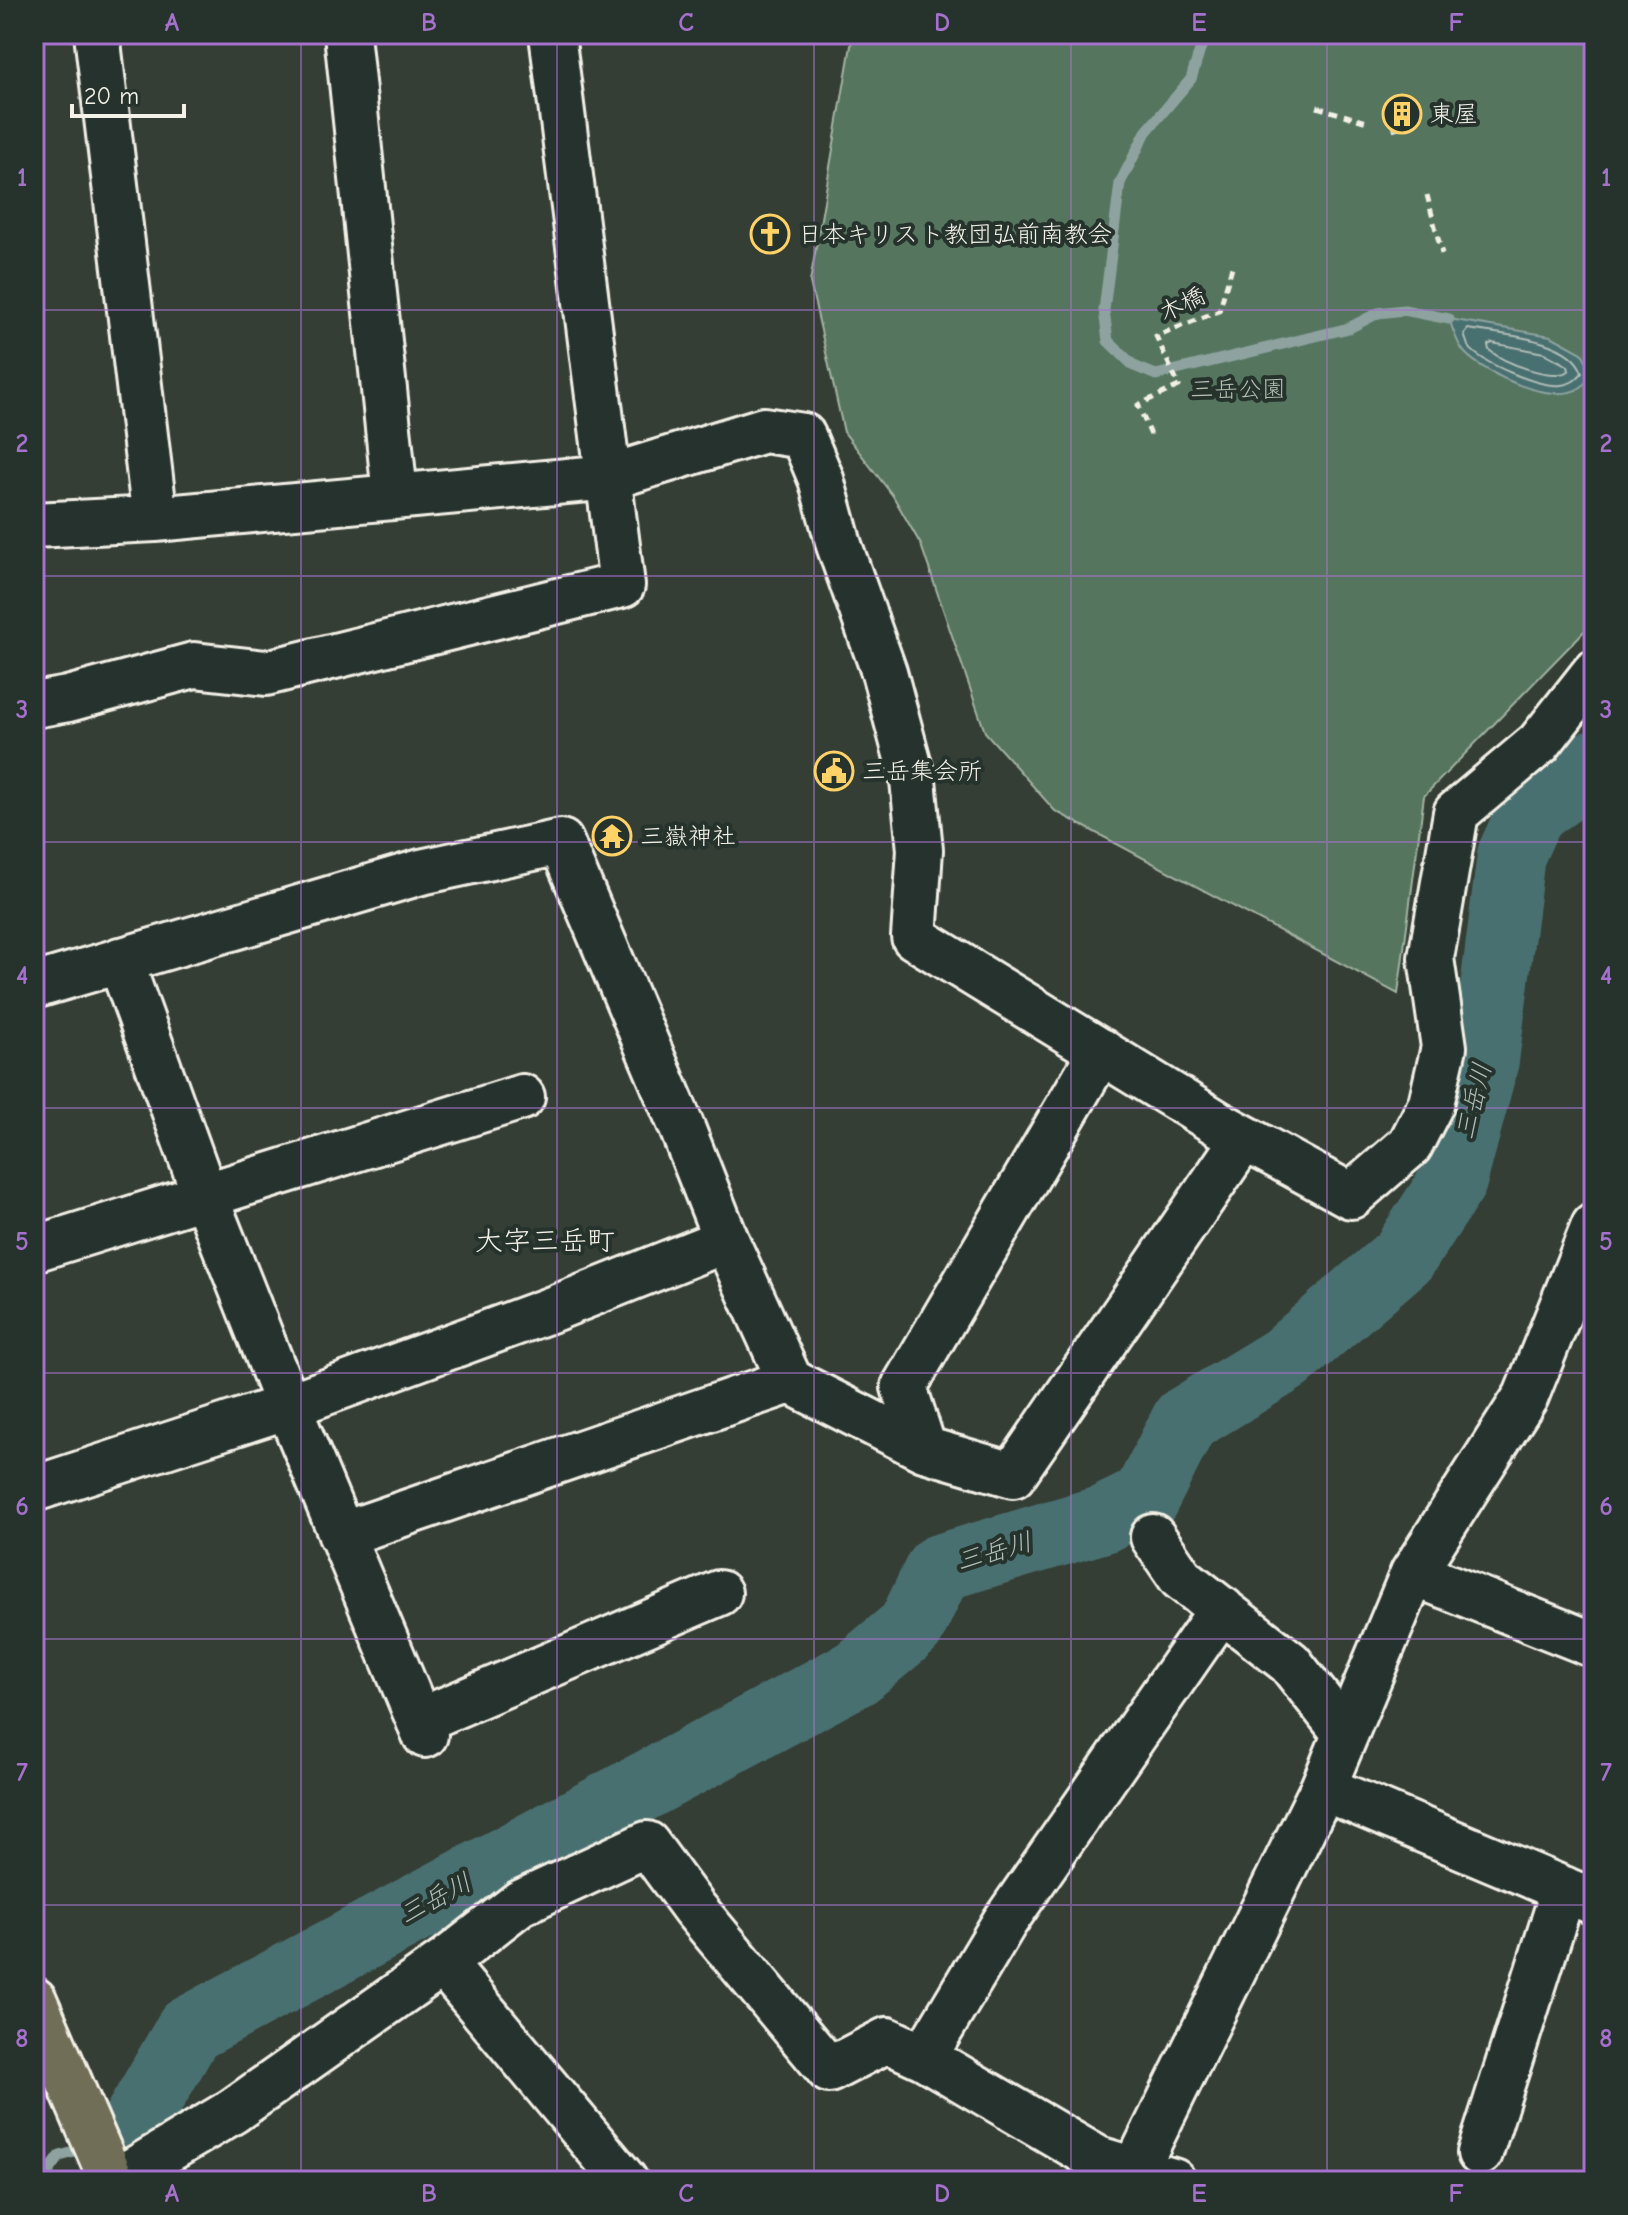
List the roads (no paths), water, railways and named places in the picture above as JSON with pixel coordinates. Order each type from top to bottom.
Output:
[{"type":"main road","points":[[34,2000],[47,2067],[84,2118],[111,2175]]},
{"type":"street","points":[[97,34],[155,519]]},
{"type":"street","points":[[347,34],[395,495]]},
{"type":"street","points":[[34,705],[68,699],[194,665],[266,673],[622,585],[552,34]]},
{"type":"street","points":[[34,525],[155,519],[610,477],[764,430],[803,436],[821,479],[839,545],[884,672],[913,780],[920,850],[914,937],[1244,1138],[1351,1196],[1410,1145],[1431,1104],[1444,1047],[1431,958],[1456,813],[1539,743],[1594,673]]},
{"type":"street","points":[[34,986],[421,872],[561,842],[726,1240],[790,1381],[924,1449],[1013,1475],[1244,1138]]},
{"type":"street","points":[[120,960],[205,1196],[288,1406],[422,1728],[719,1593]]},
{"type":"street","points":[[924,1449],[904,1387],[1101,1051]]},
{"type":"street","points":[[34,1249],[522,1097]]},
{"type":"street","points":[[111,2175],[233,2111],[443,1963],[520,1903],[647,1844],[694,1908],[829,2070],[887,2040],[924,2057],[1098,2159],[1146,2177],[1323,1788],[1413,1573],[1526,1396],[1581,1300],[1594,1226]]},
{"type":"street","points":[[34,1489],[288,1406],[550,1310],[726,1240]]},
{"type":"street","points":[[341,1535],[790,1381]]},
{"type":"street","points":[[1153,1537],[1181,1578],[1290,1663],[1345,1733]]},
{"type":"street","points":[[1413,1573],[1594,1645]]},
{"type":"street","points":[[924,2057],[1004,1923],[1222,1609]]},
{"type":"street","points":[[1323,1788],[1579,1895],[1480,2153]]},
{"type":"street","points":[[443,1963],[625,2181]]},
{"type":"water","points":[[1449,319],[1551,336],[1582,353],[1593,373],[1581,387],[1569,392],[1538,391],[1520,385],[1488,370],[1465,353]]},
{"type":"waterway","points":[[1205,34],[1191,79],[1146,132],[1120,183],[1104,310],[1108,341],[1134,366],[1156,375],[1349,328],[1378,313],[1404,310],[1449,319]]},
{"type":"waterway","name":"三岳川","points":[[129,2134],[189,2030],[856,1673],[911,1627],[939,1568],[1104,1519],[1145,1499],[1185,1420],[1285,1359],[1404,1256],[1453,1181],[1485,1060],[1511,855],[1530,813],[1581,777],[1594,764]]},
{"type":"waterway","points":[[104,2143],[129,2134]]},
{"type":"waterway","points":[[42,2181],[60,2156],[88,2148]]},
{"type":"place","name":"東屋","points":[[1402,114]]},
{"type":"place","name":"日本キリスト教団弘前南教会","points":[[770,234]]},
{"type":"place","name":"三岳集会所","points":[[834,771]]},
{"type":"place","name":"三嶽神社","points":[[612,836]]},
{"type":"district","name":"大字三岳町","points":[[545,1240]]},
{"type":"park label","name":"三岳公園","points":[[1238,389]]}]
